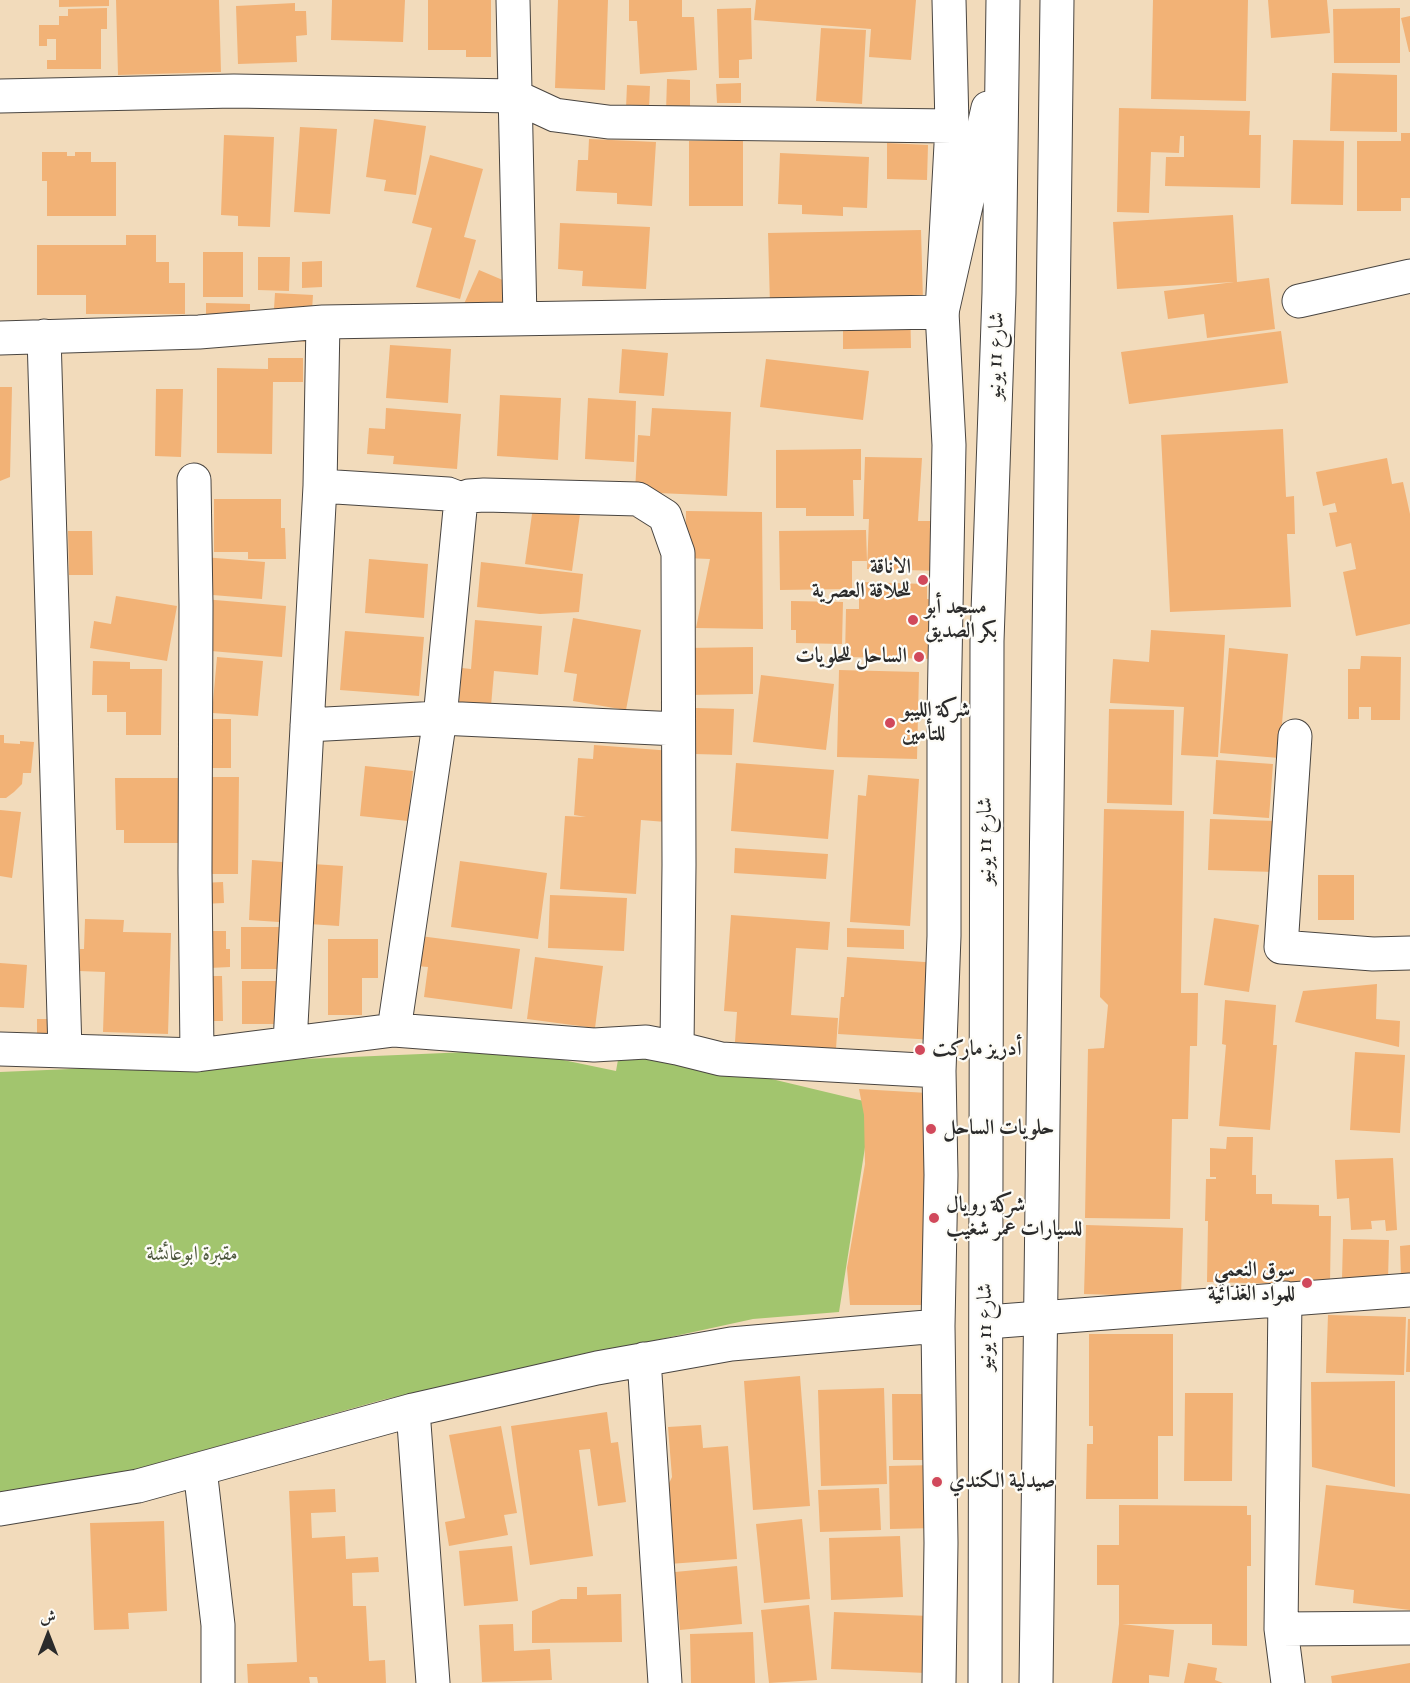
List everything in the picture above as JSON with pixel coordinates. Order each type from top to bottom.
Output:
[{"type":"main road","points":[[513,0],[520,319]]},
{"type":"main road","points":[[939,1683],[941,1543],[938,1326],[941,1175],[939,1071],[944,936],[944,716],[949,446],[942,312],[952,126],[949,0]]},
{"type":"main road","name":"شارع 11 يونيو","points":[[986,1683],[987,641],[999,293],[1003,0]]},
{"type":"main road","points":[[1036,1683],[1057,0]]},
{"type":"main road","points":[[942,312],[1003,45]]},
{"type":"main road","points":[[0,96],[234,91],[514,96],[555,115],[608,122],[952,126]]},
{"type":"main road","points":[[1299,302],[1410,276]]},
{"type":"main road","points":[[0,338],[199,332],[323,322],[942,312]]},
{"type":"main road","points":[[290,1044],[320,486],[323,322]]},
{"type":"main road","points":[[44,336],[65,1051]]},
{"type":"main road","points":[[194,480],[197,1055]]},
{"type":"main road","points":[[320,486],[448,494],[461,499],[484,495],[638,499],[665,516],[678,553],[677,1048]]},
{"type":"main road","points":[[394,1030],[440,718],[461,499]]},
{"type":"main road","points":[[307,725],[440,718],[678,729]]},
{"type":"main road","points":[[1295,736],[1281,946],[1373,954],[1410,953]]},
{"type":"main road","points":[[0,1049],[197,1055],[394,1030],[594,1045],[646,1042],[721,1059],[939,1071]]},
{"type":"main road","points":[[987,1322],[1410,1290]]},
{"type":"main road","points":[[1286,1298],[1281,1629],[1288,1683]]},
{"type":"main road","points":[[0,1509],[138,1486],[413,1410],[644,1359],[731,1344],[938,1326]]},
{"type":"main road","points":[[644,1359],[665,1683]]},
{"type":"main road","points":[[413,1410],[433,1683]]},
{"type":"main road","points":[[200,1469],[218,1625],[218,1683]]},
{"type":"main road","points":[[1281,1629],[1410,1628]]},
{"type":"green space","name":"مقبرة ابوعائشة","points":[[621,1043],[872,1103],[839,1312],[753,1319],[382,1400],[123,1473],[0,1495],[0,1072],[515,1050],[616,1071]]},
{"type":"building","points":[[59,0],[109,0],[109,6],[59,7]]},
{"type":"building","points":[[116,0],[219,0],[221,72],[118,75]]},
{"type":"building","points":[[332,0],[405,0],[403,42],[331,40]]},
{"type":"building","points":[[428,0],[491,0],[491,57],[466,57],[466,50],[428,50]]},
{"type":"building","points":[[558,0],[608,0],[605,90],[555,88]]},
{"type":"building","points":[[629,0],[682,0],[682,17],[694,17],[697,70],[640,74],[637,21],[629,21]]},
{"type":"building","points":[[756,0],[916,0],[911,60],[869,57],[871,29],[754,20]]},
{"type":"building","points":[[1153,0],[1248,0],[1246,101],[1151,99]]},
{"type":"building","points":[[1268,0],[1327,0],[1330,33],[1271,38]]},
{"type":"building","points":[[295,3],[295,11],[306,11],[307,35],[296,36],[297,62],[238,64],[236,6]]},
{"type":"building","points":[[107,8],[107,29],[101,29],[101,69],[47,69],[47,60],[56,60],[56,39],[47,39],[47,46],[39,46],[39,25],[59,25],[59,16],[68,16],[68,9]]},
{"type":"building","points":[[751,8],[752,59],[739,60],[739,78],[719,78],[717,9]]},
{"type":"building","points":[[1400,8],[1400,63],[1334,63],[1333,9]]},
{"type":"building","points":[[1410,16],[1410,52],[1409,52],[1401,18]]},
{"type":"building","points":[[821,28],[866,30],[862,104],[816,101]]},
{"type":"building","points":[[1332,73],[1397,75],[1397,132],[1330,131]]},
{"type":"building","points":[[667,79],[690,80],[690,113],[666,112]]},
{"type":"building","points":[[741,83],[741,103],[717,103],[716,84]]},
{"type":"building","points":[[627,85],[650,86],[649,109],[626,108]]},
{"type":"building","points":[[1119,108],[1250,111],[1249,135],[1261,135],[1260,188],[1165,186],[1166,157],[1184,157],[1184,136],[1180,136],[1179,153],[1151,152],[1149,213],[1117,212]]},
{"type":"building","points":[[374,119],[426,126],[416,195],[384,191],[386,180],[366,177]]},
{"type":"building","points":[[300,127],[337,129],[330,214],[294,212]]},
{"type":"building","points":[[1401,133],[1410,133],[1410,198],[1401,198],[1401,211],[1357,211],[1357,141],[1401,141]]},
{"type":"building","points":[[224,135],[274,137],[270,227],[238,226],[238,216],[221,215]]},
{"type":"building","points":[[589,139],[656,142],[652,206],[617,204],[617,193],[576,191],[578,160],[588,160]]},
{"type":"building","points":[[1293,140],[1344,141],[1343,205],[1291,204]]},
{"type":"building","points":[[689,141],[743,141],[743,206],[689,206]]},
{"type":"building","points":[[887,143],[928,145],[927,180],[887,179]]},
{"type":"building","points":[[42,152],[67,152],[67,156],[75,156],[75,152],[91,152],[91,162],[116,162],[116,216],[47,216],[47,181],[42,181]]},
{"type":"building","points":[[780,153],[869,157],[867,208],[843,207],[843,216],[802,214],[802,205],[778,204]]},
{"type":"building","points":[[430,155],[483,169],[464,237],[476,240],[460,299],[416,287],[432,228],[412,223]]},
{"type":"building","points":[[1233,215],[1237,282],[1269,278],[1275,329],[1207,338],[1204,314],[1168,319],[1164,291],[1234,282],[1117,289],[1113,222]]},
{"type":"building","points":[[560,223],[650,227],[646,289],[582,286],[583,271],[558,269]]},
{"type":"building","points":[[921,230],[923,301],[910,302],[911,348],[843,349],[843,303],[770,305],[768,233]]},
{"type":"building","points":[[126,235],[156,235],[156,262],[169,262],[169,283],[185,283],[185,314],[86,314],[86,295],[37,295],[37,245],[126,245]]},
{"type":"building","points":[[203,252],[243,252],[243,297],[203,297]]},
{"type":"building","points":[[258,257],[290,257],[289,291],[258,290]]},
{"type":"building","points":[[322,261],[322,287],[302,288],[302,262]]},
{"type":"building","points":[[479,270],[524,289],[505,332],[460,313]]},
{"type":"building","points":[[275,293],[313,295],[310,342],[272,340]]},
{"type":"building","points":[[206,303],[250,304],[250,326],[206,325]]},
{"type":"building","points":[[1281,331],[1288,383],[1129,404],[1121,352]]},
{"type":"building","points":[[390,345],[451,349],[448,403],[386,398]]},
{"type":"building","points":[[622,349],[668,353],[664,396],[619,393]]},
{"type":"building","points":[[268,358],[303,358],[303,382],[273,382],[272,454],[217,453],[217,368],[268,369]]},
{"type":"building","points":[[766,359],[869,371],[863,420],[760,407]]},
{"type":"building","points":[[0,387],[12,387],[10,477],[0,481]]},
{"type":"building","points":[[156,389],[183,389],[181,457],[155,456]]},
{"type":"building","points":[[500,395],[561,398],[558,460],[497,456]]},
{"type":"building","points":[[588,398],[636,401],[634,462],[585,459]]},
{"type":"building","points":[[386,408],[461,414],[457,469],[393,464],[394,456],[367,454],[369,428],[385,429]]},
{"type":"building","points":[[652,408],[731,412],[727,496],[635,492],[638,435],[650,436]]},
{"type":"building","points":[[1283,429],[1286,497],[1294,496],[1295,534],[1287,534],[1291,607],[1170,612],[1161,435]]},
{"type":"building","points":[[861,449],[861,480],[853,480],[854,516],[806,516],[806,508],[776,508],[776,450]]},
{"type":"building","points":[[865,457],[922,458],[918,521],[944,521],[942,571],[867,569],[869,519],[863,519]]},
{"type":"building","points":[[1387,458],[1392,484],[1403,482],[1410,514],[1410,624],[1356,636],[1343,572],[1356,569],[1351,543],[1336,547],[1329,513],[1337,512],[1335,503],[1323,506],[1316,472]]},
{"type":"building","points":[[214,499],[281,499],[281,528],[285,528],[286,559],[248,559],[248,552],[214,552]]},
{"type":"building","points":[[534,500],[581,507],[572,571],[525,564]]},
{"type":"building","points":[[686,511],[762,512],[763,629],[696,628],[710,559],[685,558]]},
{"type":"building","points":[[866,530],[867,561],[852,561],[852,589],[780,590],[779,531]]},
{"type":"building","points":[[68,531],[92,531],[93,575],[69,575]]},
{"type":"building","points":[[203,557],[265,562],[262,599],[200,594]]},
{"type":"building","points":[[369,559],[428,564],[424,618],[365,613]]},
{"type":"building","points":[[481,562],[583,574],[579,612],[540,614],[477,607]]},
{"type":"building","points":[[859,582],[927,584],[927,599],[940,601],[941,659],[845,657],[846,609],[859,609]]},
{"type":"building","points":[[116,596],[177,606],[167,661],[90,648],[94,621],[111,624]]},
{"type":"building","points":[[203,599],[286,606],[282,657],[199,650]]},
{"type":"building","points":[[791,601],[843,602],[842,644],[796,643],[796,630],[791,630]]},
{"type":"building","points":[[573,618],[641,630],[626,710],[573,701],[577,674],[564,672]]},
{"type":"building","points":[[475,620],[542,626],[538,675],[494,671],[491,706],[459,704],[462,668],[471,669]]},
{"type":"building","points":[[1151,630],[1225,635],[1218,757],[1181,755],[1184,707],[1110,703],[1113,659],[1149,662]]},
{"type":"building","points":[[345,631],[424,637],[419,696],[340,690]]},
{"type":"building","points":[[753,647],[753,694],[687,695],[686,648]]},
{"type":"building","points":[[1229,648],[1288,654],[1279,758],[1220,753]]},
{"type":"building","points":[[1361,656],[1401,657],[1400,720],[1371,720],[1371,707],[1359,707],[1359,719],[1348,719],[1348,669],[1360,669]]},
{"type":"building","points":[[217,657],[263,661],[258,716],[212,713]]},
{"type":"building","points":[[93,661],[130,662],[130,669],[162,669],[161,735],[126,735],[126,712],[107,712],[107,695],[92,695]]},
{"type":"building","points":[[839,670],[919,672],[917,759],[837,757]]},
{"type":"building","points":[[761,675],[834,684],[826,750],[753,742]]},
{"type":"building","points":[[696,708],[734,709],[732,755],[694,754]]},
{"type":"building","points":[[1109,709],[1174,710],[1172,805],[1107,803]]},
{"type":"building","points":[[203,719],[231,719],[231,768],[203,768]]},
{"type":"building","points":[[0,735],[4,735],[4,743],[34,742],[31,773],[23,773],[22,784],[6,798],[0,798]]},
{"type":"building","points":[[594,745],[672,751],[666,822],[641,820],[636,894],[560,889],[565,816],[586,817],[574,815],[578,758],[593,759]]},
{"type":"building","points":[[1216,760],[1273,764],[1269,818],[1213,814]]},
{"type":"building","points":[[736,763],[834,770],[828,839],[731,831]]},
{"type":"building","points":[[365,766],[413,771],[408,821],[360,816]]},
{"type":"building","points":[[868,775],[919,779],[910,926],[850,922],[858,795],[866,796]]},
{"type":"building","points":[[206,777],[239,777],[238,874],[205,874]]},
{"type":"building","points":[[115,778],[181,778],[181,843],[124,843],[124,830],[116,830]]},
{"type":"building","points":[[1104,809],[1184,811],[1181,993],[1198,993],[1197,1046],[1190,1046],[1188,1119],[1172,1119],[1170,1219],[1085,1218],[1088,1049],[1104,1048],[1108,1005],[1100,997]]},
{"type":"building","points":[[0,810],[21,812],[12,878],[0,876]]},
{"type":"building","points":[[1210,819],[1277,821],[1275,872],[1208,870]]},
{"type":"building","points":[[735,848],[828,854],[826,879],[734,873]]},
{"type":"building","points":[[252,860],[343,866],[339,926],[249,920]]},
{"type":"building","points":[[460,861],[547,873],[538,939],[451,927]]},
{"type":"building","points":[[1318,875],[1354,875],[1354,920],[1318,920]]},
{"type":"building","points":[[223,882],[224,903],[202,904],[201,883]]},
{"type":"building","points":[[550,895],[627,898],[624,951],[548,948]]},
{"type":"building","points":[[731,915],[830,922],[828,950],[796,948],[791,1015],[838,1018],[836,1049],[735,1042],[737,1012],[724,1011]]},
{"type":"building","points":[[1214,918],[1259,925],[1249,992],[1204,985]]},
{"type":"building","points":[[85,919],[124,920],[123,932],[171,933],[168,1034],[103,1032],[105,972],[79,971],[80,949],[84,949]]},
{"type":"building","points":[[241,927],[295,927],[295,969],[241,969]]},
{"type":"building","points":[[847,928],[904,930],[904,949],[847,947]]},
{"type":"building","points":[[211,931],[226,931],[226,949],[230,949],[230,967],[209,968]]},
{"type":"building","points":[[420,936],[520,949],[512,1009],[424,997],[428,967],[416,966]]},
{"type":"building","points":[[328,939],[378,939],[378,978],[362,978],[362,1015],[328,1015]]},
{"type":"building","points":[[535,957],[603,966],[595,1028],[527,1019]]},
{"type":"building","points":[[847,957],[940,963],[934,1040],[838,1034]]},
{"type":"building","points":[[0,963],[27,965],[24,1008],[0,1007]]},
{"type":"building","points":[[203,976],[222,976],[223,1021],[203,1021]]},
{"type":"building","points":[[242,981],[280,981],[280,1024],[242,1024]]},
{"type":"building","points":[[1377,984],[1376,1019],[1400,1021],[1399,1047],[1295,1022],[1303,991]]},
{"type":"building","points":[[1225,1000],[1276,1005],[1273,1045],[1277,1045],[1270,1130],[1219,1126],[1226,1045],[1222,1044]]},
{"type":"building","points":[[37,1019],[77,1019],[77,1035],[37,1035]]},
{"type":"building","points":[[1355,1052],[1405,1055],[1400,1133],[1350,1130]]},
{"type":"building","points":[[859,1089],[928,1093],[931,1305],[850,1305],[847,1268],[865,1164],[864,1115]]},
{"type":"building","points":[[1227,1137],[1253,1137],[1252,1175],[1256,1175],[1256,1194],[1272,1194],[1272,1204],[1319,1205],[1319,1216],[1331,1216],[1330,1285],[1207,1282],[1206,1179],[1216,1179],[1216,1177],[1210,1177],[1210,1148],[1226,1149]]},
{"type":"building","points":[[1393,1158],[1397,1230],[1386,1231],[1385,1220],[1371,1221],[1372,1229],[1351,1230],[1349,1198],[1337,1199],[1335,1160]]},
{"type":"building","points":[[1086,1225],[1183,1228],[1181,1297],[1084,1294]]},
{"type":"building","points":[[1343,1239],[1389,1240],[1388,1280],[1342,1279]]},
{"type":"building","points":[[1410,1245],[1410,1278],[1401,1278],[1400,1246]]},
{"type":"building","points":[[1328,1315],[1406,1317],[1404,1375],[1326,1373]]},
{"type":"building","points":[[1408,1319],[1410,1319],[1410,1372],[1406,1372]]},
{"type":"building","points":[[1089,1334],[1173,1334],[1173,1436],[1158,1436],[1158,1499],[1086,1499],[1087,1444],[1093,1444],[1093,1426],[1089,1426]]},
{"type":"building","points":[[800,1376],[810,1506],[753,1510],[744,1381]]},
{"type":"building","points":[[1395,1381],[1395,1487],[1312,1467],[1311,1382]]},
{"type":"building","points":[[884,1388],[887,1484],[821,1486],[818,1390]]},
{"type":"building","points":[[1185,1393],[1233,1393],[1232,1481],[1184,1481]]},
{"type":"building","points":[[892,1394],[925,1394],[926,1460],[893,1460]]},
{"type":"building","points":[[607,1412],[611,1443],[618,1442],[626,1502],[598,1506],[590,1449],[579,1450],[593,1556],[530,1565],[511,1426]]},
{"type":"building","points":[[701,1425],[703,1448],[728,1446],[737,1559],[669,1564],[664,1494],[672,1477],[668,1427]]},
{"type":"building","points":[[501,1426],[517,1513],[504,1515],[508,1535],[449,1546],[445,1522],[465,1518],[449,1435]]},
{"type":"building","points":[[935,1465],[937,1528],[890,1529],[889,1466]]},
{"type":"building","points":[[1326,1485],[1410,1494],[1410,1610],[1353,1603],[1354,1590],[1315,1585]]},
{"type":"building","points":[[879,1488],[881,1530],[820,1532],[818,1490]]},
{"type":"building","points":[[335,1489],[336,1512],[311,1513],[312,1538],[345,1536],[346,1559],[378,1557],[379,1572],[352,1573],[353,1606],[366,1606],[369,1661],[385,1660],[386,1683],[318,1683],[317,1677],[309,1677],[310,1683],[248,1683],[247,1664],[297,1662],[289,1491]]},
{"type":"building","points":[[1119,1505],[1247,1506],[1247,1515],[1251,1515],[1251,1566],[1247,1566],[1247,1646],[1212,1645],[1212,1624],[1122,1624],[1174,1630],[1169,1677],[1149,1675],[1149,1683],[1112,1683],[1119,1624],[1119,1585],[1097,1585],[1097,1545],[1119,1545]]},
{"type":"building","points":[[802,1519],[810,1599],[764,1603],[756,1524]]},
{"type":"building","points":[[164,1521],[167,1611],[128,1613],[129,1629],[94,1630],[90,1523]]},
{"type":"building","points":[[900,1536],[903,1597],[831,1600],[829,1538]]},
{"type":"building","points":[[512,1546],[518,1601],[464,1606],[459,1551]]},
{"type":"building","points":[[737,1566],[742,1624],[680,1630],[675,1572]]},
{"type":"building","points":[[577,1587],[587,1587],[587,1595],[621,1594],[622,1642],[532,1643],[532,1611],[561,1599],[577,1599]]},
{"type":"building","points":[[809,1605],[817,1680],[769,1683],[761,1610]]},
{"type":"building","points":[[834,1612],[929,1616],[926,1673],[831,1669]]},
{"type":"building","points":[[513,1624],[514,1651],[550,1649],[552,1680],[482,1682],[479,1625]]},
{"type":"building","points":[[753,1632],[755,1683],[691,1683],[690,1634]]},
{"type":"building","points":[[1188,1663],[1217,1668],[1215,1680],[1223,1683],[1184,1683]]},
{"type":"building","points":[[1410,1663],[1410,1683],[1332,1683],[1331,1676]]},
{"type":"place","name":"الاناقة للحلاقة العصرية","points":[[923,580]]},
{"type":"place","name":"مسجد أبو بكر الصديق","points":[[913,620]]},
{"type":"place","name":"الساحل للحلويات","points":[[919,657]]},
{"type":"place","name":"شركة الليبو للتأمين","points":[[890,723]]},
{"type":"place","name":"أدريز ماركت","points":[[920,1050]]},
{"type":"place","name":"حلويات الساحل","points":[[931,1129]]},
{"type":"place","name":"شركة رويال للسيارات عمر شغيب","points":[[934,1218]]},
{"type":"place","name":"سوق النعمي للمواد الغذائية","points":[[1307,1283]]},
{"type":"place","name":"صيدلية الكندي","points":[[937,1482]]}]
